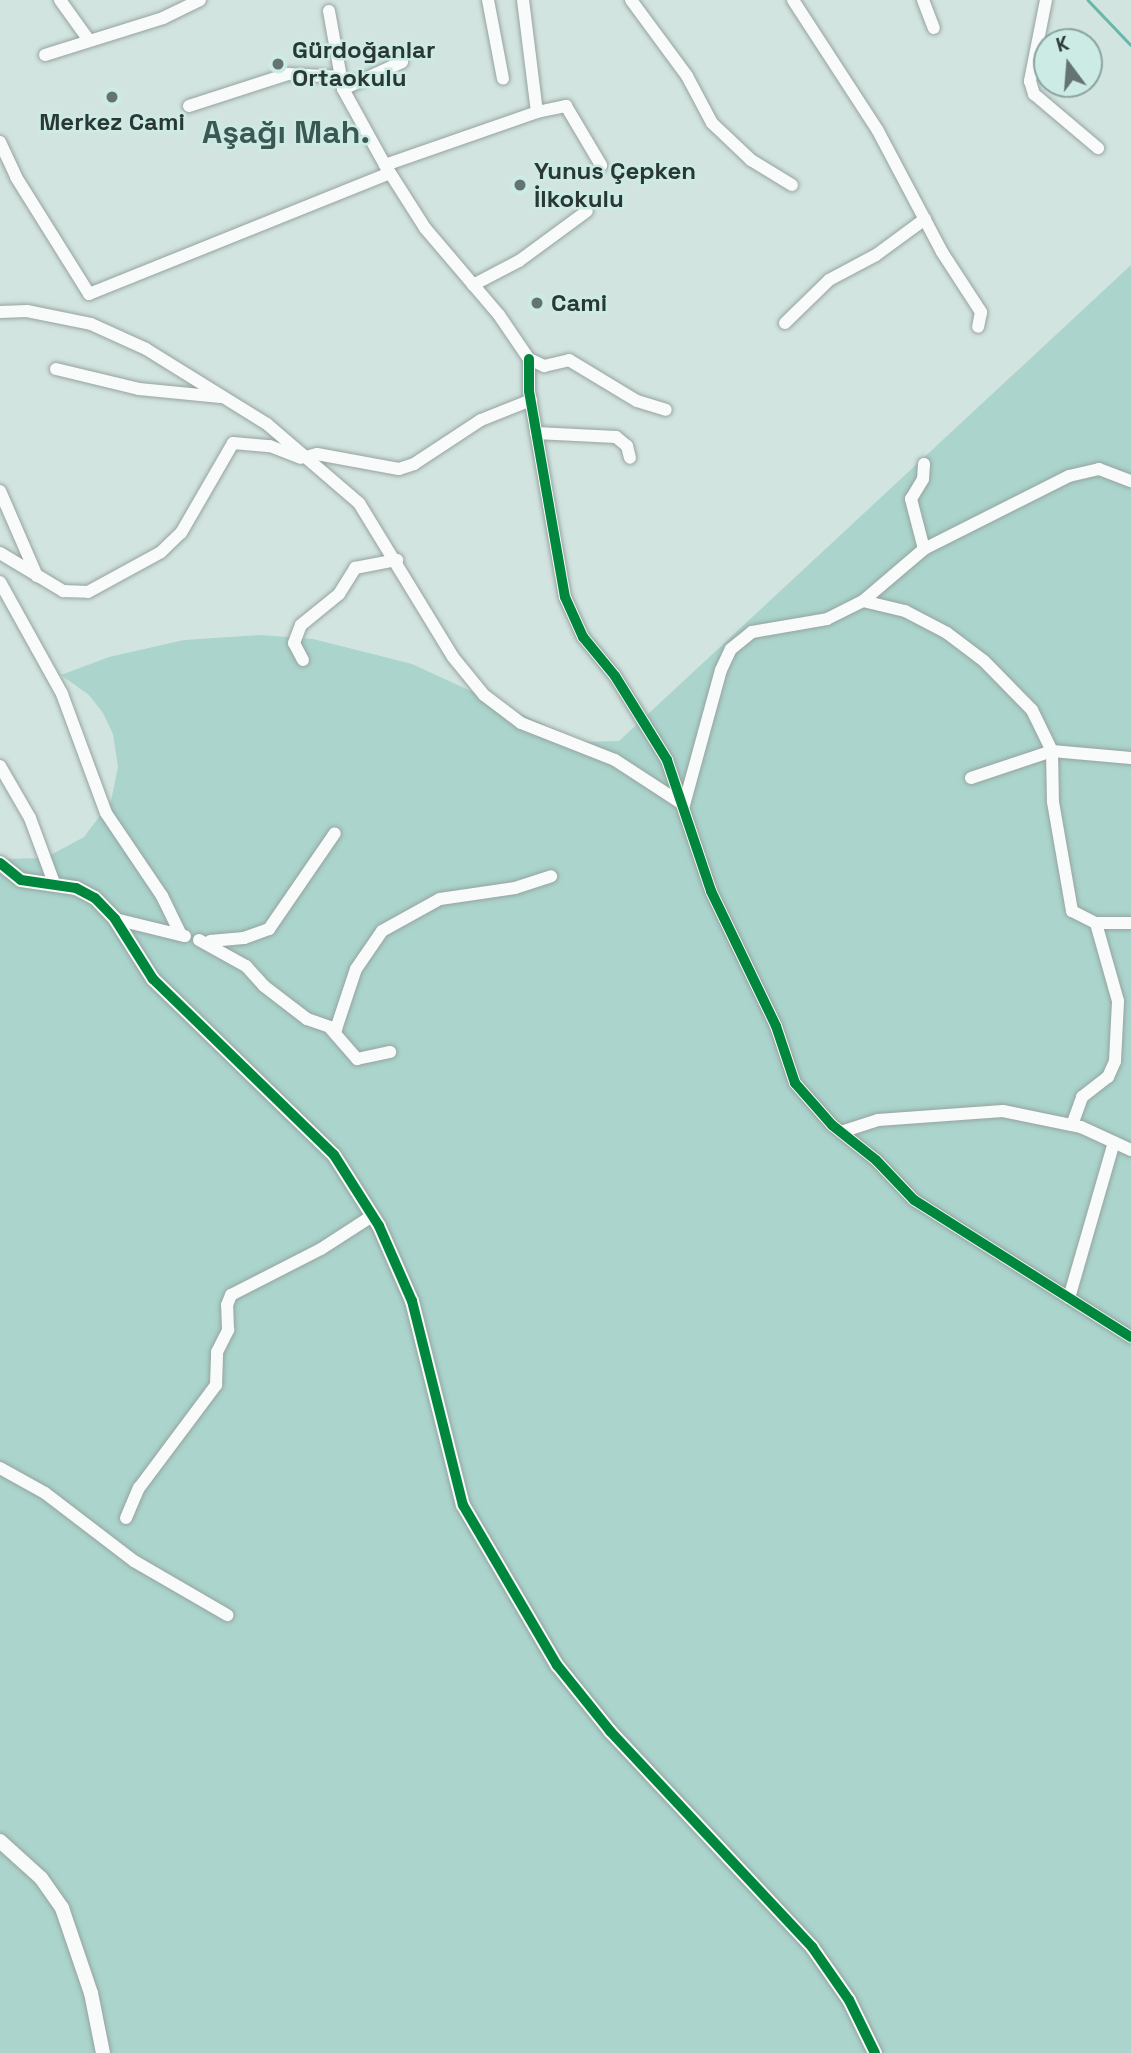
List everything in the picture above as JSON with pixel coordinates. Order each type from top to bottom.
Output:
[{"type":"street","points":[[60,0],[88,39]]},
{"type":"street","points":[[488,0],[503,79]]},
{"type":"street","points":[[523,0],[537,112]]},
{"type":"street","points":[[631,0],[687,76],[712,123],[751,160],[792,185]]},
{"type":"street","points":[[793,0],[878,131],[925,219],[981,312],[978,327]]},
{"type":"street","points":[[923,0],[934,28]]},
{"type":"street","points":[[45,55],[88,39],[163,18],[198,1]]},
{"type":"street","points":[[1048,4],[1030,81],[1034,94],[1098,148]]},
{"type":"street","points":[[329,11],[342,83],[388,169],[425,228],[473,285],[529,359],[544,366],[569,360],[637,401],[666,410]]},
{"type":"street","points":[[189,106],[288,74],[342,83],[402,62]]},
{"type":"street","points":[[0,142],[16,177],[89,294],[388,169],[537,112],[566,106],[601,165]]},
{"type":"street","points":[[473,285],[519,261],[587,211]]},
{"type":"street","points":[[785,323],[829,280],[876,255],[925,219]]},
{"type":"street","points":[[0,312],[27,311],[91,324],[146,349],[267,424],[359,503],[397,560],[453,657],[485,695],[521,723],[615,760],[684,806]]},
{"type":"street","points":[[529,359],[531,400],[565,597],[583,637],[615,676],[667,760],[711,891],[776,1026],[795,1083],[841,1132],[876,1160],[914,1200],[1131,1337]]},
{"type":"street","points":[[56,369],[139,389],[224,398]]},
{"type":"street","points":[[0,553],[63,591],[88,592],[161,552],[181,533],[233,443],[270,446],[307,458],[317,454],[399,469],[490,416],[531,400]]},
{"type":"street","points":[[536,433],[616,437],[627,446],[629,458]]},
{"type":"street","points":[[924,464],[923,479],[911,499],[924,549]]},
{"type":"street","points":[[684,806],[731,649],[752,632],[827,619],[863,601],[924,549],[1083,471],[1099,469],[1131,481]]},
{"type":"street","points":[[0,491],[37,576]]},
{"type":"street","points":[[303,660],[294,643],[301,625],[339,594],[355,568],[397,560]]},
{"type":"street","points":[[0,582],[62,694],[106,813],[162,896],[181,935]]},
{"type":"street","points":[[863,601],[905,611],[947,633],[984,661],[1032,710],[1052,751],[1053,802],[1071,908],[1076,915],[1096,923],[1131,923]]},
{"type":"street","points":[[971,778],[1052,751],[1131,758]]},
{"type":"street","points":[[0,766],[30,818],[54,883]]},
{"type":"street","points":[[198,940],[221,942],[268,929],[335,833]]},
{"type":"street","points":[[0,863],[21,880],[54,883],[95,898],[116,919],[153,979],[334,1155],[395,1257],[412,1301],[463,1505],[557,1665],[610,1731],[812,1947],[849,2000],[875,2053]]},
{"type":"street","points":[[331,1029],[340,1027],[343,998],[382,931],[440,899],[516,888],[551,876]]},
{"type":"street","points":[[116,919],[181,935],[224,950],[285,1004],[331,1029],[357,1059],[390,1052]]},
{"type":"street","points":[[1072,1125],[1082,1097],[1108,1077],[1115,1061],[1118,1001],[1096,923]]},
{"type":"street","points":[[841,1132],[878,1120],[1003,1111],[1072,1125],[1131,1150]]},
{"type":"street","points":[[1069,1298],[1114,1142]]},
{"type":"street","points":[[127,1518],[139,1488],[216,1385],[217,1352],[228,1329],[227,1305],[231,1295],[321,1250],[372,1216]]},
{"type":"street","points":[[0,1468],[44,1493],[134,1561],[227,1615]]},
{"type":"street","points":[[0,1841],[41,1878],[62,1909],[91,1993],[103,2053]]},
{"type":"green space","points":[[1131,265],[1131,2053],[0,2053],[0,859],[45,858],[84,837],[111,801],[118,767],[113,734],[103,713],[89,695],[61,675],[109,657],[184,640],[261,635],[313,639],[412,664],[582,742],[619,741]]},
{"type":"waterway","points":[[1088,0],[1131,45]]},
{"type":"cycle path","points":[[529,359],[529,391],[565,597],[583,637],[615,676],[667,760],[711,891],[776,1026],[795,1083],[832,1125],[876,1160],[914,1200],[1131,1337]]},
{"type":"cycle path","points":[[0,863],[21,880],[76,888],[95,898],[115,919],[153,979],[334,1155],[379,1226],[412,1301],[463,1505],[557,1665],[610,1731],[812,1947],[849,2000],[875,2053]]},
{"type":"place","name":"Gürdoğanlar Ortaokulu","points":[[278,64]]},
{"type":"place","name":"Merkez Cami","points":[[112,97]]},
{"type":"place","name":"Yunus Çepken İlkokulu","points":[[520,185]]},
{"type":"place","name":"Cami","points":[[537,303]]},
{"type":"district","name":"Aşağı Mah.","points":[[286,132]]}]
